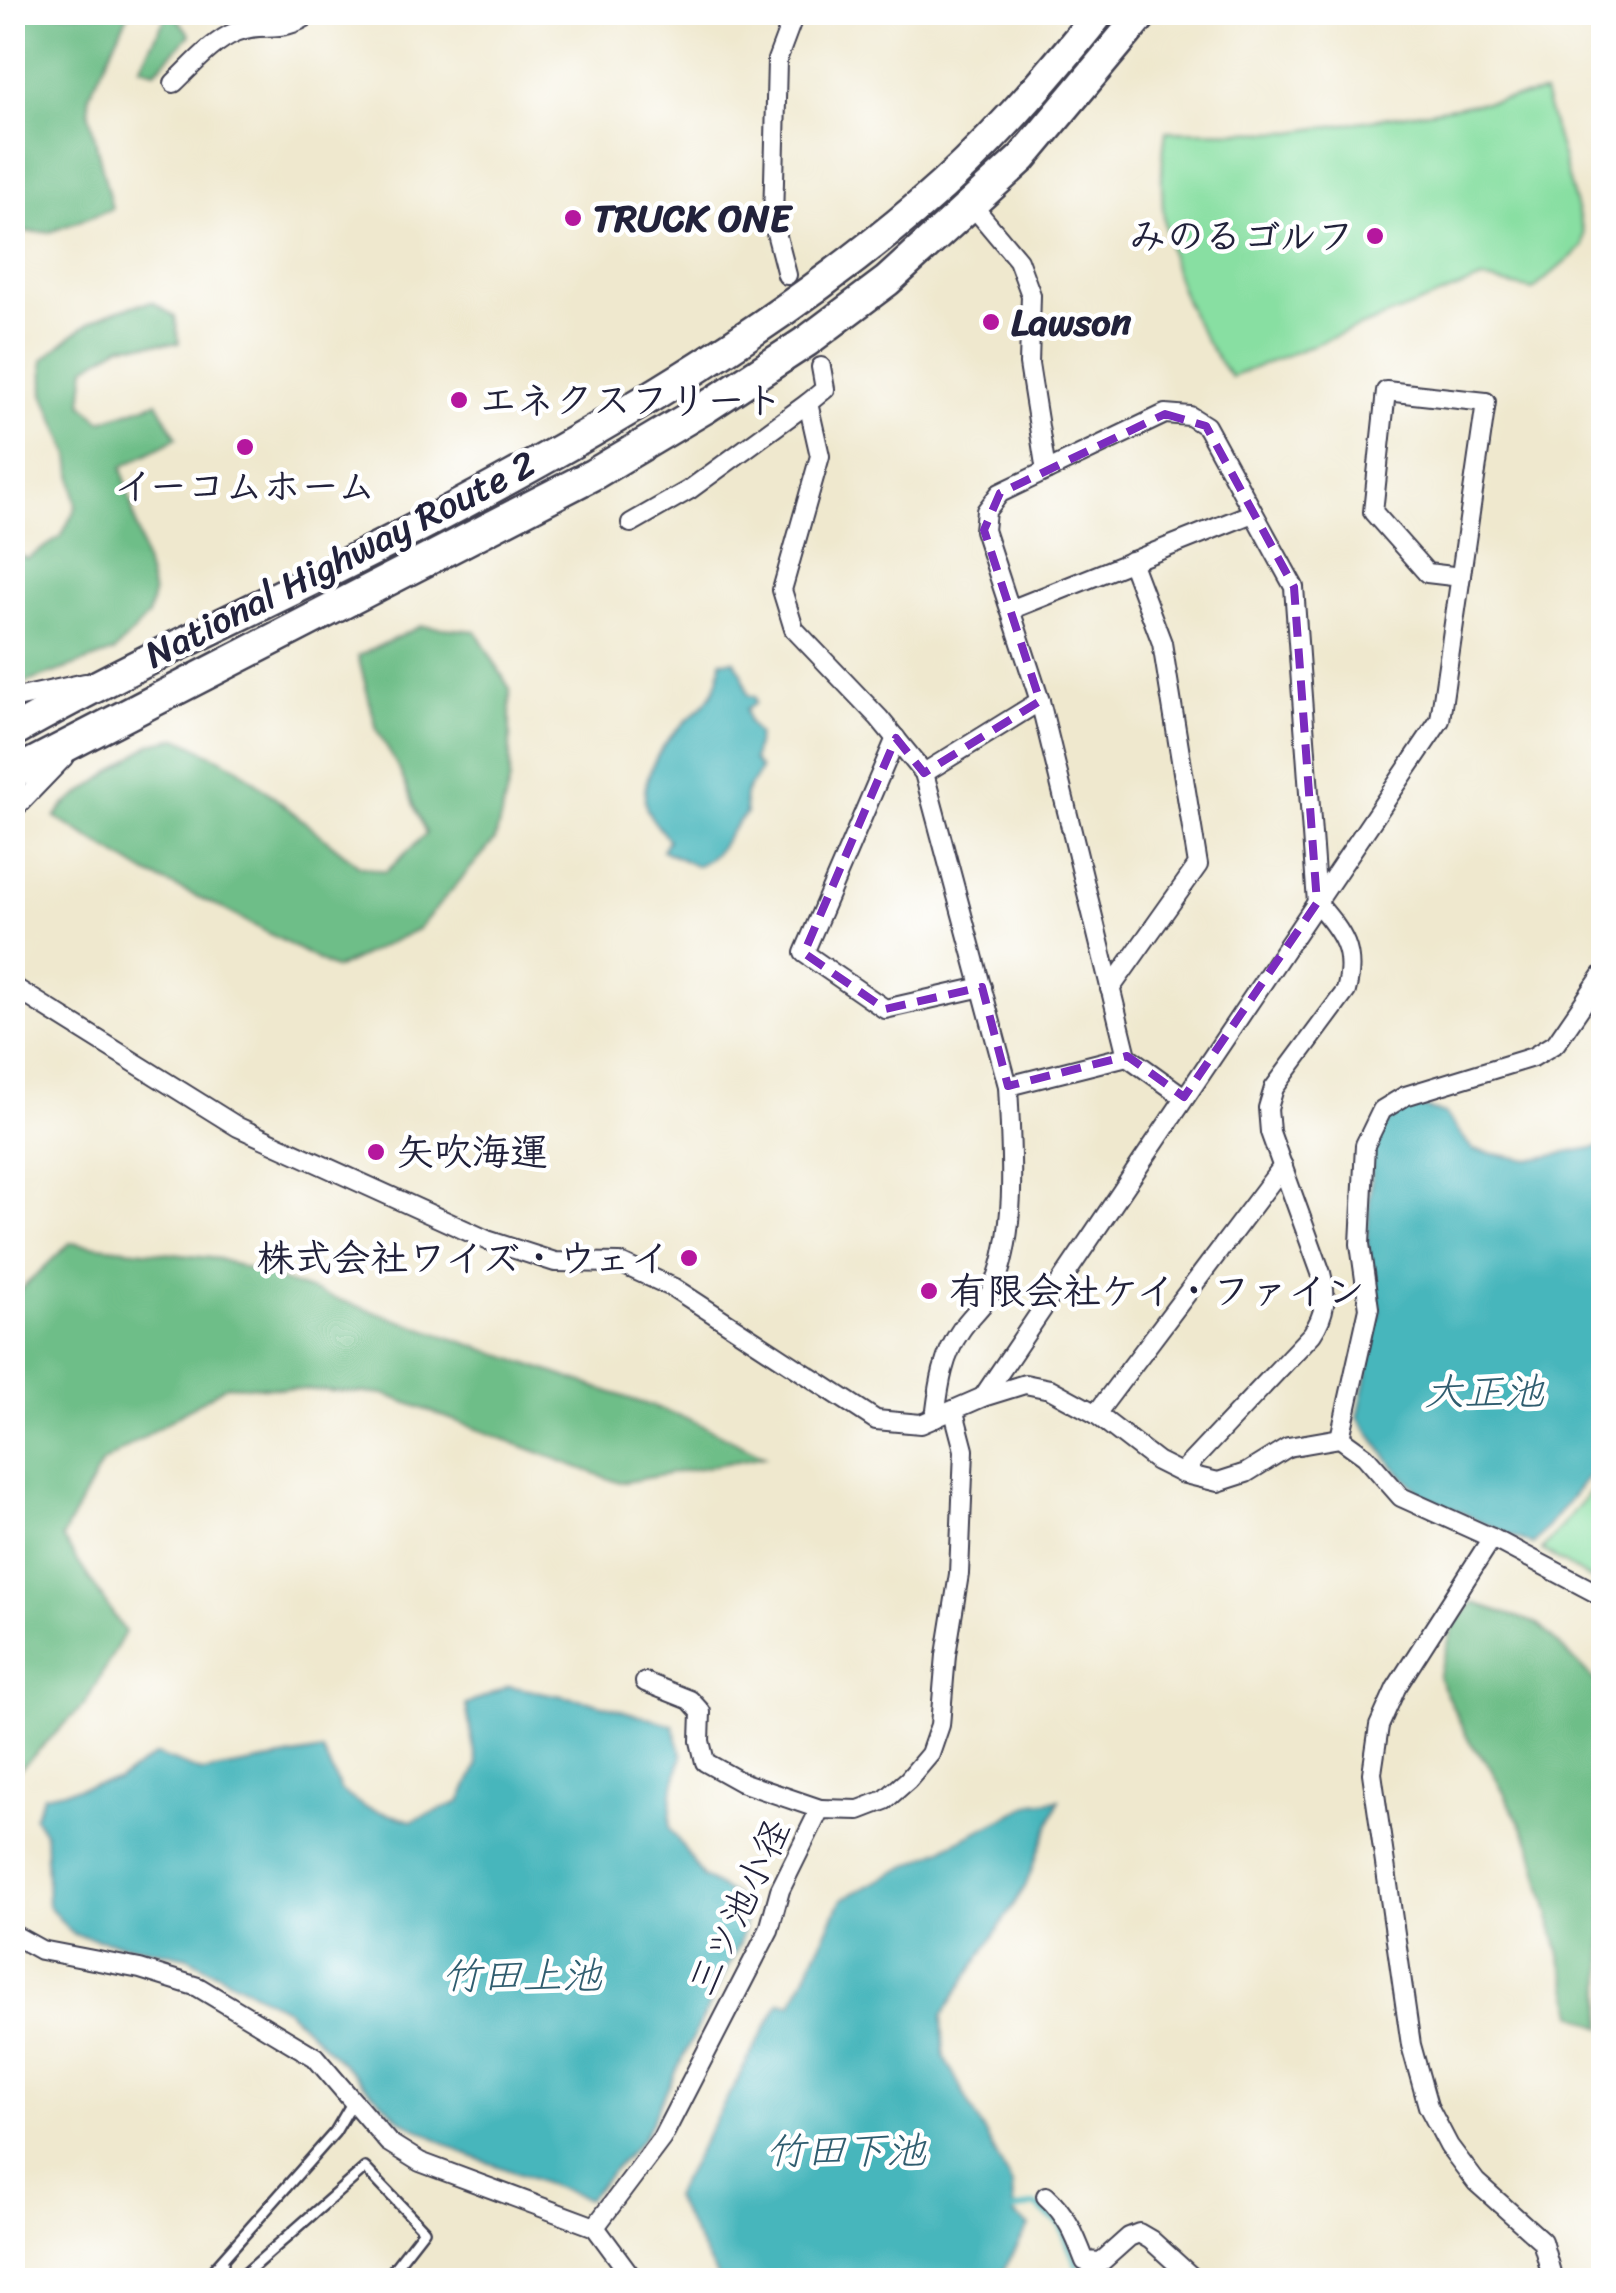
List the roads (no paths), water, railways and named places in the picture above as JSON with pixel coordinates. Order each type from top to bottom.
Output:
[{"type":"highway","name":"National Highway Route 2","points":[[12,732],[426,523],[678,382],[768,322],[922,204],[1058,65],[1100,12]]},
{"type":"highway","name":"National Highway Route 2","points":[[12,774],[594,474],[807,341],[887,281],[1022,158],[1144,12]]},
{"type":"street","points":[[174,83],[239,30],[282,29],[312,12]]},
{"type":"street","points":[[787,275],[773,222],[777,60],[795,12]]},
{"type":"street","points":[[972,206],[1018,260],[1032,295],[1028,364],[1046,471]]},
{"type":"street","points":[[631,523],[690,490],[808,403],[825,389],[821,367]]},
{"type":"street","points":[[983,1396],[1440,720],[1461,577],[1486,402],[1386,391],[1373,512],[1428,573],[1461,577]]},
{"type":"street","points":[[808,403],[820,456],[782,590],[786,611],[794,629],[834,668],[924,773],[1008,1086],[1011,1139],[1007,1244],[992,1290],[958,1332],[940,1371],[935,1418]]},
{"type":"street","points":[[1181,1473],[1312,1334],[1323,1316],[1326,1292],[1321,1272],[1270,1132],[1268,1108],[1274,1088],[1346,991],[1350,974],[1347,943],[1317,903],[1294,587],[1206,426],[1190,416],[1165,414],[1000,493],[986,511],[984,530],[1040,702],[1127,1056],[1184,1097]]},
{"type":"street","points":[[1010,610],[1254,513]]},
{"type":"street","points":[[1110,989],[1198,866],[1162,643],[1131,562]]},
{"type":"street","points":[[12,699],[119,677]]},
{"type":"street","points":[[924,773],[1040,702]]},
{"type":"street","points":[[12,811],[86,734]]},
{"type":"street","points":[[896,738],[804,953],[884,1009],[982,987]]},
{"type":"street","points":[[1340,1438],[1369,1308],[1360,1244],[1365,1145],[1382,1110],[1405,1096],[1533,1057],[1556,1044],[1604,973]]},
{"type":"street","points":[[12,986],[238,1127],[488,1240],[555,1262],[620,1264],[674,1288],[876,1420],[921,1424],[983,1396],[1025,1384],[1050,1389],[1096,1414],[1157,1461],[1181,1473],[1218,1482],[1246,1474],[1288,1447],[1340,1438],[1365,1456],[1400,1497],[1492,1538],[1604,1597]]},
{"type":"street","points":[[1008,1086],[1127,1056]]},
{"type":"street","points":[[1096,1414],[1283,1166]]},
{"type":"street","name":"三ツ池小径","points":[[595,2227],[662,2138],[769,1930],[780,1890],[820,1810],[859,1810],[884,1800],[930,1754],[940,1725],[959,1574],[964,1450],[954,1412]]},
{"type":"street","points":[[1492,1538],[1396,1688],[1378,1726],[1372,1773],[1409,2030],[1428,2106],[1449,2146],[1476,2182],[1542,2241],[1553,2280]]},
{"type":"street","points":[[645,1682],[690,1700],[701,1712],[700,1740],[705,1762],[741,1782],[820,1810]]},
{"type":"street","points":[[12,1934],[41,1950],[140,1969],[198,1988],[315,2058],[388,2142],[420,2162],[595,2227],[634,2280]]},
{"type":"street","points":[[1046,2196],[1068,2220],[1085,2261],[1101,2262],[1139,2233],[1196,2280]]},
{"type":"lane","points":[[204,2280],[335,2132],[352,2103]]},
{"type":"lane","points":[[238,2280],[365,2168],[424,2230],[384,2280]]},
{"type":"lane","points":[[221,2280],[223,2262]]},
{"type":"water","points":[[734,660],[748,695],[755,697],[756,703],[746,709],[748,721],[758,735],[753,760],[760,769],[746,792],[746,814],[720,848],[696,866],[662,850],[668,840],[646,807],[646,787],[664,746],[712,694],[721,661]]},
{"type":"water","name":"大正池","points":[[1419,1106],[1445,1114],[1473,1150],[1529,1160],[1603,1146],[1603,1458],[1533,1545],[1422,1495],[1395,1468],[1358,1417],[1380,1312],[1367,1241],[1373,1142],[1396,1113]]},
{"type":"water","name":"竹田上池","points":[[508,1686],[589,1701],[673,1725],[682,1756],[672,1793],[670,1828],[703,1877],[749,1904],[740,1943],[643,2138],[587,2199],[465,2154],[400,2119],[287,2010],[187,1957],[72,1934],[48,1905],[45,1834],[34,1817],[44,1795],[118,1780],[156,1755],[202,1772],[322,1751],[341,1791],[364,1807],[412,1821],[460,1802],[477,1766],[466,1705]]},
{"type":"water","name":"竹田下池","points":[[1059,1800],[1025,1887],[942,2016],[944,2056],[1012,2185],[1014,2215],[1029,2226],[998,2280],[719,2280],[673,2197],[780,2002],[792,2004],[842,1899],[1034,1803]]},
{"type":"waterway","points":[[1008,2212],[1035,2205],[1060,2224],[1083,2280]]},
{"type":"place","name":"TRUCK ONE","points":[[573,218]]},
{"type":"place","name":"みのるゴルフ","points":[[1375,236]]},
{"type":"place","name":"Lawson","points":[[991,322]]},
{"type":"place","name":"エネクスフリート","points":[[459,400]]},
{"type":"place","name":"イーコムホーム","points":[[245,447]]},
{"type":"place","name":"矢吹海運","points":[[376,1152]]},
{"type":"place","name":"株式会社ワイズ・ウェイ","points":[[689,1258]]},
{"type":"place","name":"有限会社ケイ・ファイン","points":[[929,1291]]}]
